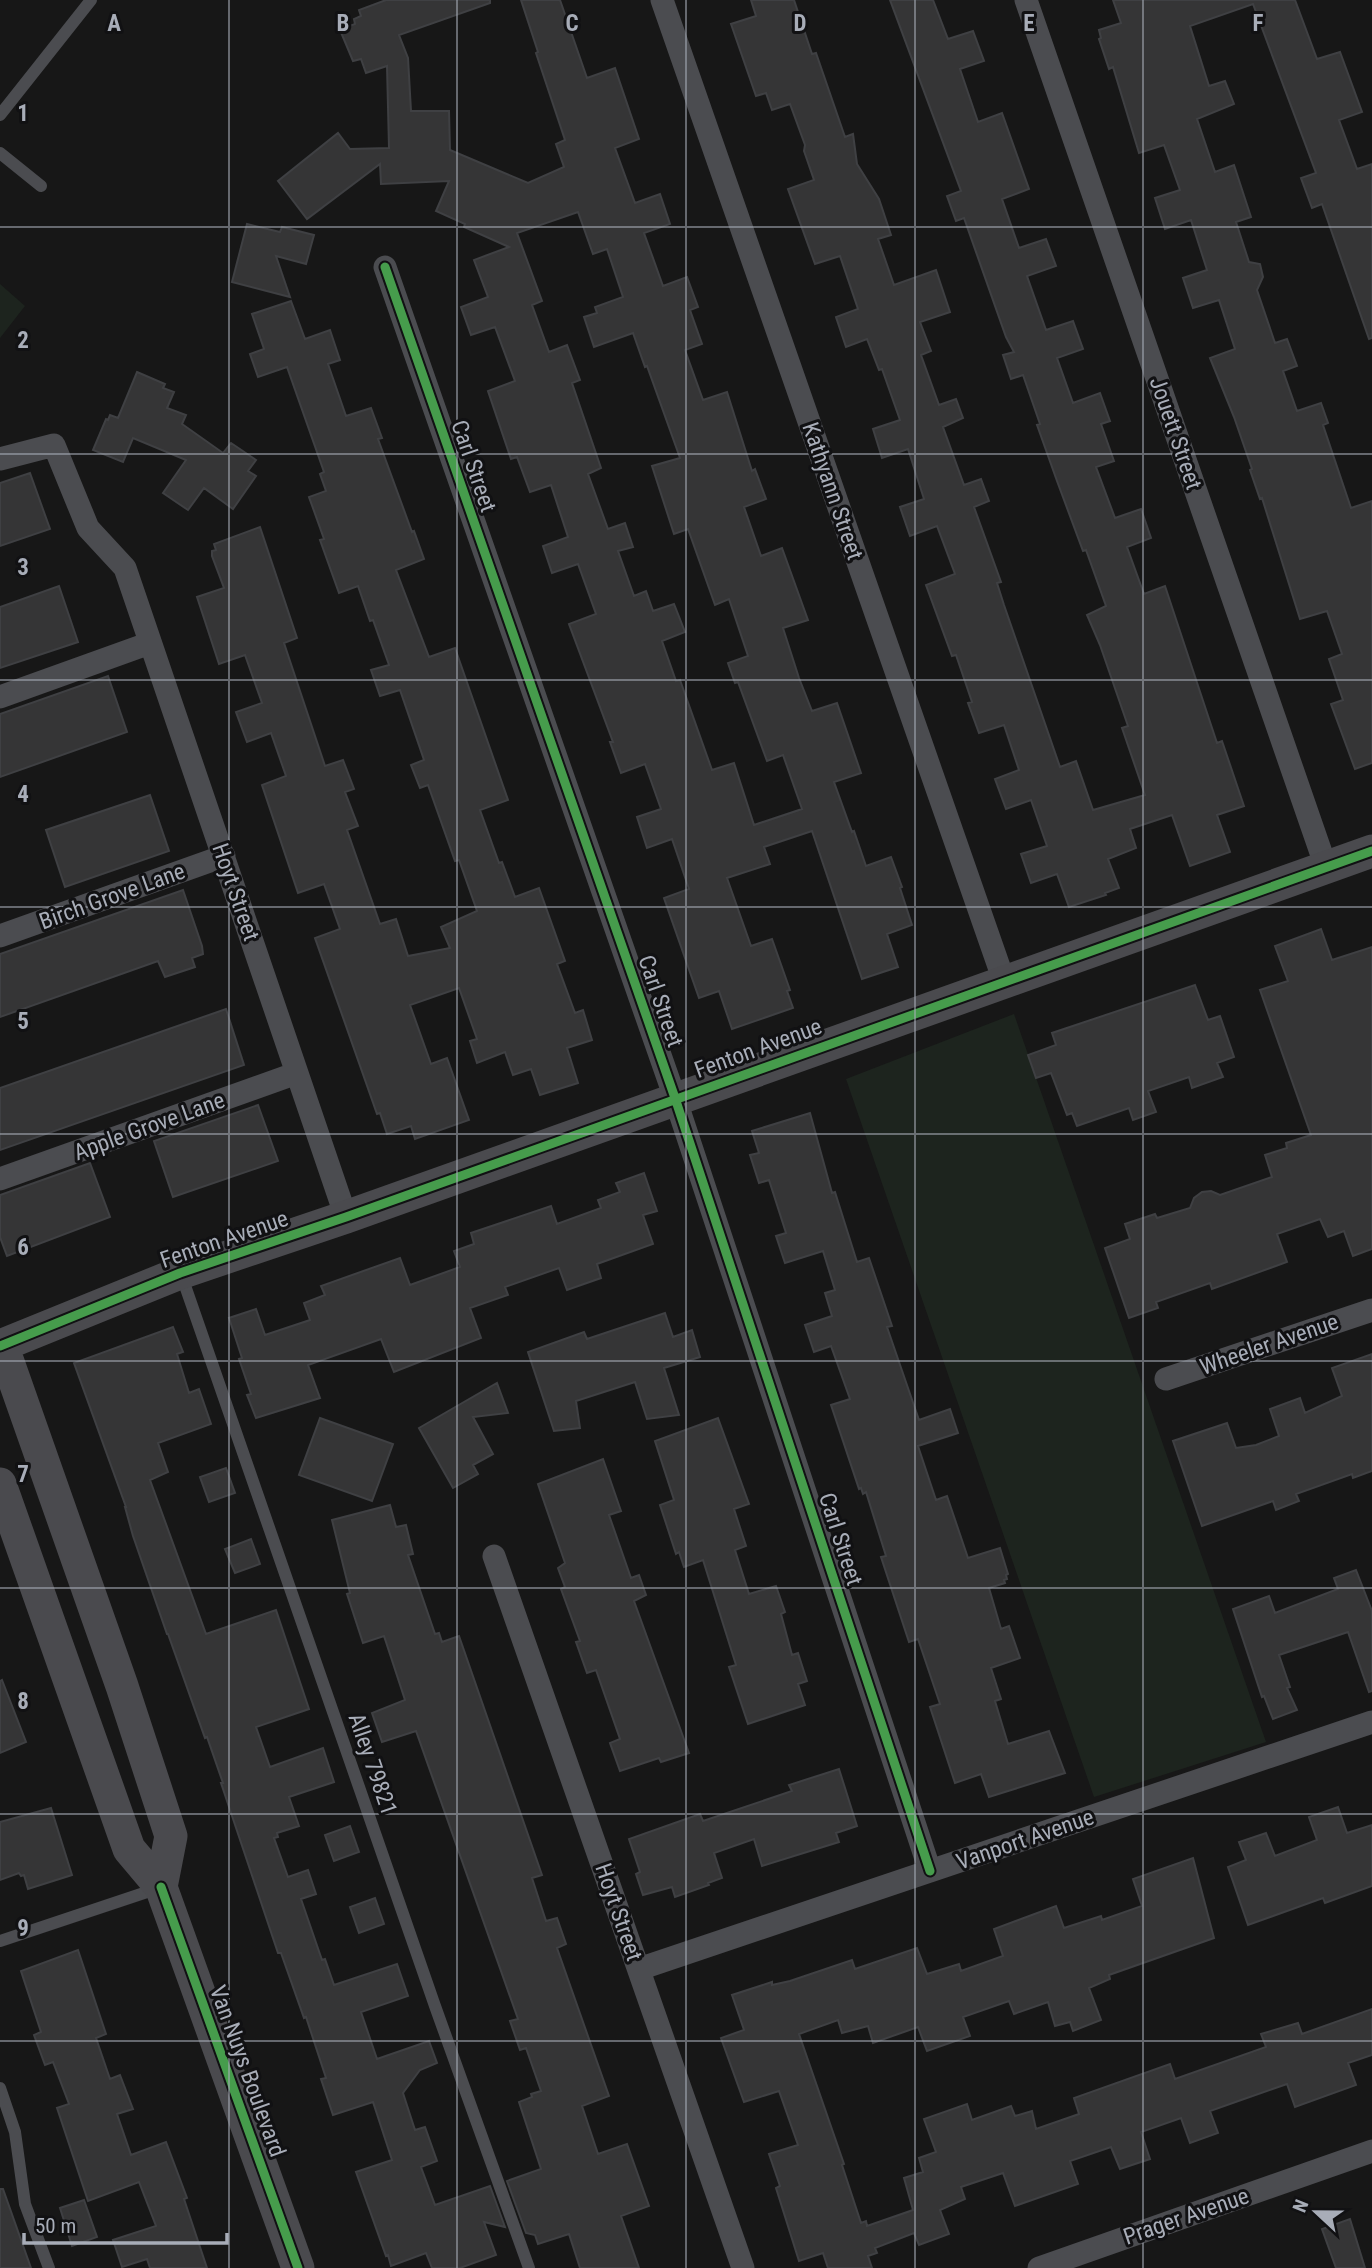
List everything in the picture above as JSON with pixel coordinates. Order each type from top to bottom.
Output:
[{"type":"street","name":"Kathyann Street","points":[[662,0],[1004,982]]},
{"type":"street","name":"Jouett Street","points":[[1026,0],[1326,867]]},
{"type":"street","name":"Carl Street","points":[[385,267],[675,1098],[930,1871]]},
{"type":"street","name":"Hoyt Street","points":[[0,459],[54,445],[88,528],[125,568],[346,1217]]},
{"type":"street","points":[[0,697],[150,643]]},
{"type":"street","name":"Fenton Avenue","points":[[1,1344],[180,1273],[346,1217],[1372,851]]},
{"type":"street","name":"Birch Grove Lane","points":[[0,936],[224,856]]},
{"type":"street","name":"Apple Grove Lane","points":[[0,1180],[297,1073]]},
{"type":"street","name":"Wheeler Avenue","points":[[1166,1378],[1372,1310]]},
{"type":"street","points":[[1,1344],[122,1686],[171,1836],[161,1887]]},
{"type":"street","name":"Van Nuys Boulevard","points":[[0,1484],[129,1849],[161,1887],[298,2268]]},
{"type":"street","name":"Hoyt Street","points":[[494,1556],[744,2268]]},
{"type":"street","points":[[77,1700],[122,1686]]},
{"type":"street","name":"Vanport Avenue","points":[[639,1969],[1372,1722]]},
{"type":"street","name":"Prager Avenue","points":[[1039,2268],[1372,2151]]},
{"type":"lane","points":[[0,115],[91,0]]},
{"type":"lane","points":[[0,153],[41,186]]},
{"type":"lane","name":"Alley 79821","points":[[180,1273],[430,1993],[530,2268]]},
{"type":"lane","points":[[0,1941],[161,1887]]},
{"type":"lane","points":[[0,2088],[15,2132],[25,2204],[49,2268]]},
{"type":"shaded area","points":[[0,284],[25,306],[0,338]]},
{"type":"shaded area","points":[[1014,1014],[1266,1742],[1094,1797],[846,1079]]},
{"type":"building","points":[[386,0],[490,0],[490,3],[399,35],[408,58],[411,111],[449,111],[450,150],[528,183],[564,167],[556,144],[565,140],[521,0],[560,0],[587,78],[615,68],[639,139],[615,148],[635,203],[660,194],[670,224],[644,233],[663,286],[687,277],[698,307],[690,310],[702,344],[685,350],[703,400],[727,392],[752,471],[755,469],[766,499],[744,507],[761,556],[782,548],[808,620],[783,628],[799,678],[812,711],[837,703],[861,773],[834,782],[866,866],[891,857],[902,887],[900,888],[912,925],[887,934],[898,967],[862,979],[812,831],[764,847],[770,864],[727,878],[751,946],[772,939],[790,990],[787,991],[793,1008],[732,1029],[719,991],[699,998],[664,898],[689,889],[672,839],[647,848],[637,817],[661,809],[645,764],[621,773],[610,742],[613,742],[569,624],[596,614],[578,564],[552,573],[543,546],[568,537],[551,485],[530,492],[517,457],[511,459],[488,391],[515,381],[495,327],[471,335],[461,307],[488,297],[474,260],[509,247],[436,211],[449,181],[381,184],[380,164],[307,219],[278,181],[338,133],[350,149],[389,148],[387,66],[366,73],[361,59],[353,61],[340,30],[355,24],[354,19],[361,16],[359,10]],"holes":[[[578,212],[593,254],[607,249],[623,297],[595,307],[597,313],[584,317],[594,347],[633,333],[680,458],[652,466],[674,534],[688,529],[715,605],[729,599],[748,656],[728,663],[735,683],[738,682],[767,761],[783,755],[802,809],[754,825],[734,763],[712,770],[680,680],[676,681],[662,641],[685,632],[674,604],[653,611],[646,591],[634,596],[618,551],[633,547],[625,523],[608,529],[588,474],[601,468],[572,383],[580,380],[567,345],[549,352],[532,305],[542,301],[517,233]]]},
{"type":"building","points":[[751,0],[794,0],[812,54],[816,53],[845,137],[853,134],[857,164],[879,199],[891,235],[878,239],[894,285],[936,270],[950,312],[920,322],[931,351],[921,355],[939,405],[956,399],[963,418],[943,427],[964,485],[981,479],[989,501],[974,507],[1001,582],[997,583],[1004,605],[1060,767],[1076,761],[1093,810],[1145,795],[1122,728],[1128,726],[1087,615],[1106,606],[1057,481],[1023,375],[1011,379],[1003,355],[1014,352],[1006,337],[964,218],[956,221],[947,196],[961,191],[890,0],[933,0],[948,39],[973,31],[984,61],[960,69],[978,122],[1002,113],[1029,189],[1002,199],[1019,248],[1046,239],[1056,266],[1027,276],[1046,330],[1073,321],[1083,349],[1057,358],[1073,403],[1100,393],[1110,421],[1101,424],[1114,461],[1096,467],[1115,518],[1141,509],[1151,538],[1127,547],[1144,594],[1165,586],[1217,743],[1222,741],[1244,806],[1217,815],[1230,852],[1190,866],[1172,815],[1130,829],[1136,848],[1108,859],[1119,888],[1105,893],[1106,895],[1069,907],[1057,874],[1031,883],[1021,854],[1047,846],[1031,800],[1006,809],[995,779],[1019,770],[1004,725],[979,733],[956,655],[952,656],[926,585],[955,574],[937,526],[910,536],[900,507],[924,499],[908,449],[882,458],[873,429],[900,420],[882,369],[879,370],[867,339],[846,347],[836,317],[858,309],[840,256],[815,264],[788,189],[814,180],[790,104],[772,110],[766,93],[756,96],[731,24],[756,16]]},
{"type":"building","points":[[1113,0],[1295,0],[1317,59],[1340,52],[1362,112],[1339,120],[1357,169],[1372,164],[1372,338],[1369,339],[1322,204],[1312,208],[1301,178],[1316,173],[1253,4],[1190,26],[1209,86],[1225,81],[1234,104],[1197,119],[1215,172],[1234,165],[1251,217],[1236,222],[1249,262],[1260,264],[1263,277],[1257,290],[1275,343],[1287,339],[1297,366],[1283,371],[1297,411],[1321,403],[1328,423],[1323,425],[1351,508],[1372,501],[1372,763],[1355,769],[1331,704],[1343,700],[1329,659],[1342,654],[1327,611],[1300,619],[1262,498],[1260,499],[1250,470],[1252,469],[1210,358],[1235,349],[1219,300],[1193,308],[1183,278],[1207,270],[1191,220],[1165,229],[1155,198],[1180,190],[1164,145],[1139,153],[1113,67],[1109,69],[1099,39],[1099,30],[1121,23]]},
{"type":"building","points":[[247,224],[280,232],[282,227],[314,235],[306,264],[276,256],[290,297],[232,282]]},
{"type":"building","points":[[291,301],[305,339],[330,330],[340,360],[328,364],[346,416],[371,408],[382,438],[378,439],[424,559],[396,570],[429,657],[455,648],[508,800],[480,810],[499,863],[502,862],[515,897],[539,888],[565,961],[557,964],[575,1013],[583,1010],[592,1040],[567,1048],[578,1083],[540,1095],[531,1069],[513,1075],[505,1052],[477,1063],[470,1041],[477,1039],[459,988],[410,1005],[431,1064],[447,1058],[469,1120],[415,1139],[411,1126],[387,1134],[380,1113],[377,1114],[315,938],[340,929],[324,884],[298,893],[262,785],[286,776],[271,733],[247,742],[236,712],[262,703],[245,655],[219,664],[197,597],[224,588],[212,556],[212,551],[216,550],[214,544],[260,527],[297,638],[284,643],[325,766],[343,760],[354,789],[345,792],[358,826],[347,830],[380,924],[396,919],[408,956],[450,948],[441,927],[477,911],[459,860],[455,861],[428,785],[420,788],[411,765],[424,760],[400,690],[380,696],[371,670],[389,665],[373,620],[370,621],[358,586],[339,593],[320,540],[324,539],[309,497],[326,491],[320,474],[324,472],[287,367],[258,377],[250,354],[264,349],[252,314]]},
{"type":"building","points":[[137,372],[165,384],[163,388],[174,392],[167,408],[186,415],[182,424],[223,453],[231,443],[256,460],[248,471],[256,476],[233,509],[204,488],[188,510],[163,493],[186,460],[133,438],[123,462],[93,450],[106,419],[108,420],[110,415],[118,418]]},
{"type":"building","points":[[30,473],[50,529],[0,546],[0,483]]},
{"type":"building","points":[[59,586],[78,642],[0,668],[0,607]]},
{"type":"building","points":[[108,676],[127,732],[0,777],[0,714]]},
{"type":"building","points":[[150,795],[169,851],[65,887],[46,830]]},
{"type":"building","points":[[183,890],[202,946],[203,954],[192,958],[195,967],[165,977],[158,961],[0,1017],[0,954]]},
{"type":"building","points":[[1321,929],[1332,960],[1372,947],[1372,1249],[1353,1256],[1344,1231],[1328,1237],[1320,1219],[1277,1234],[1287,1262],[1212,1289],[1210,1283],[1156,1302],[1158,1308],[1129,1318],[1105,1248],[1130,1239],[1125,1224],[1155,1214],[1157,1218],[1190,1208],[1194,1198],[1202,1192],[1211,1191],[1220,1195],[1272,1177],[1265,1155],[1287,1148],[1286,1143],[1311,1135],[1260,990],[1288,981],[1275,946]]},
{"type":"building","points":[[1195,985],[1208,1020],[1220,1016],[1234,1057],[1217,1063],[1223,1077],[1192,1088],[1189,1077],[1148,1091],[1156,1112],[1133,1120],[1129,1108],[1077,1126],[1072,1113],[1067,1115],[1051,1073],[1036,1078],[1028,1055],[1056,1045],[1052,1033]]},
{"type":"building","points":[[226,1009],[244,1065],[0,1150],[0,1088]]},
{"type":"building","points":[[258,1105],[278,1161],[173,1197],[154,1141]]},
{"type":"building","points":[[810,1113],[832,1193],[835,1192],[857,1262],[869,1258],[892,1326],[887,1327],[919,1420],[950,1409],[958,1433],[918,1446],[936,1500],[947,1496],[968,1558],[1000,1548],[1007,1579],[1004,1580],[1005,1583],[989,1588],[1001,1629],[1009,1626],[1020,1658],[991,1668],[1001,1699],[995,1701],[1008,1744],[1049,1731],[1065,1773],[989,1797],[981,1774],[955,1783],[930,1707],[940,1704],[918,1639],[909,1642],[881,1557],[886,1556],[866,1492],[863,1494],[861,1488],[859,1489],[831,1405],[850,1399],[831,1346],[814,1352],[805,1325],[832,1316],[825,1293],[835,1290],[823,1251],[785,1263],[776,1236],[786,1233],[769,1180],[759,1183],[750,1155],[759,1153],[752,1131]]},
{"type":"building","points":[[90,1163],[110,1217],[7,1256],[0,1237],[0,1195]]},
{"type":"building","points":[[644,1173],[657,1211],[643,1215],[653,1244],[597,1264],[601,1278],[567,1290],[559,1268],[505,1287],[508,1295],[470,1308],[481,1338],[394,1372],[381,1339],[308,1365],[320,1398],[256,1418],[247,1395],[251,1394],[229,1318],[256,1309],[265,1335],[310,1320],[304,1303],[325,1295],[321,1286],[400,1258],[410,1285],[460,1267],[454,1251],[474,1244],[471,1233],[551,1206],[557,1224],[601,1208],[598,1200],[620,1192],[616,1183]]},
{"type":"building","points":[[665,1313],[673,1337],[692,1330],[700,1357],[664,1368],[679,1415],[647,1419],[635,1382],[576,1401],[580,1428],[554,1431],[528,1352],[584,1332],[587,1339]]},
{"type":"building","points":[[173,1327],[183,1352],[177,1354],[189,1393],[199,1389],[211,1424],[158,1443],[168,1472],[150,1480],[206,1634],[276,1610],[309,1709],[256,1727],[270,1767],[323,1748],[334,1782],[289,1797],[299,1826],[277,1833],[278,1837],[274,1838],[288,1877],[308,1870],[316,1894],[301,1899],[322,1960],[325,1959],[334,1985],[397,1964],[408,1996],[361,2012],[377,2059],[429,2041],[437,2063],[420,2070],[403,2093],[415,2130],[425,2127],[437,2161],[421,2167],[435,2205],[490,2186],[505,2227],[484,2222],[496,2255],[460,2268],[432,2268],[426,2253],[391,2266],[388,2255],[386,2256],[356,2172],[392,2160],[373,2102],[333,2115],[321,2079],[326,2078],[306,2017],[304,2018],[281,1953],[278,1953],[223,1783],[167,1634],[133,1536],[126,1507],[74,1363]]},
{"type":"building","points":[[1372,1354],[1372,1471],[1353,1478],[1352,1474],[1296,1494],[1299,1501],[1276,1510],[1273,1501],[1202,1526],[1173,1441],[1227,1423],[1236,1448],[1256,1445],[1279,1436],[1270,1409],[1300,1398],[1305,1413],[1342,1396],[1332,1368]]},
{"type":"building","points":[[497,1383],[508,1413],[473,1417],[493,1454],[473,1465],[478,1474],[453,1488],[419,1428]]},
{"type":"building","points":[[320,1418],[393,1444],[372,1501],[299,1475]]},
{"type":"building","points":[[718,1418],[749,1504],[734,1509],[746,1546],[735,1550],[749,1594],[776,1586],[785,1612],[781,1614],[792,1655],[798,1653],[807,1681],[798,1684],[805,1705],[748,1724],[729,1667],[736,1665],[703,1560],[684,1567],[679,1552],[676,1554],[660,1505],[674,1500],[655,1441]]},
{"type":"building","points":[[603,1459],[621,1511],[609,1515],[631,1578],[639,1575],[646,1595],[634,1601],[689,1753],[661,1762],[659,1758],[620,1771],[610,1743],[620,1739],[596,1670],[587,1673],[576,1642],[580,1641],[561,1589],[565,1587],[558,1568],[565,1563],[538,1484]]},
{"type":"building","points":[[226,1468],[235,1493],[209,1502],[200,1477]]},
{"type":"building","points":[[390,1505],[396,1527],[406,1525],[413,1554],[408,1555],[435,1634],[439,1633],[442,1642],[459,1636],[542,1875],[532,1878],[546,1921],[557,1918],[566,1944],[557,1948],[609,2096],[582,2106],[598,2154],[627,2144],[649,2206],[621,2216],[639,2268],[580,2268],[569,2234],[538,2244],[535,2235],[526,2233],[507,2181],[541,2169],[519,2102],[541,2091],[526,2048],[520,2050],[510,2021],[518,2019],[416,1731],[382,1742],[372,1713],[405,1700],[384,1636],[363,1643],[347,1594],[350,1593],[332,1520]]},
{"type":"building","points":[[251,1539],[260,1564],[235,1573],[225,1549]]},
{"type":"building","points":[[1356,1570],[1372,1611],[1372,1691],[1369,1692],[1348,1632],[1279,1655],[1290,1687],[1287,1688],[1297,1710],[1273,1719],[1264,1696],[1262,1697],[1233,1609],[1269,1596],[1275,1613],[1338,1589],[1334,1578]]},
{"type":"building","points":[[2,1680],[26,1742],[0,1753],[0,1681]]},
{"type":"building","points":[[839,1769],[857,1826],[836,1833],[839,1842],[762,1866],[754,1839],[714,1853],[722,1878],[708,1883],[709,1885],[675,1897],[672,1887],[643,1895],[636,1874],[640,1872],[629,1839],[700,1814],[703,1821],[792,1791],[789,1785]]},
{"type":"building","points":[[1338,1807],[1347,1833],[1372,1825],[1372,1886],[1325,1903],[1323,1898],[1248,1925],[1228,1867],[1246,1860],[1239,1842],[1266,1833],[1275,1856],[1317,1840],[1309,1817]]},
{"type":"building","points":[[51,1808],[72,1875],[28,1889],[24,1875],[19,1873],[0,1880],[0,1822]]},
{"type":"building","points":[[350,1826],[359,1852],[334,1861],[325,1835]]},
{"type":"building","points":[[1193,1858],[1214,1938],[1109,1975],[1110,1979],[1089,1988],[1101,2020],[1073,2031],[1070,2022],[1055,2026],[1048,2002],[1014,2014],[1009,2001],[963,2017],[970,2036],[927,2051],[918,2027],[873,2043],[868,2026],[842,2033],[838,2020],[799,2034],[844,2164],[842,2165],[861,2223],[866,2221],[867,2226],[913,2210],[904,2178],[923,2172],[919,2158],[936,2152],[924,2119],[967,2104],[972,2120],[1011,2106],[1015,2116],[1032,2111],[1036,2129],[1079,2114],[1074,2098],[1170,2064],[1175,2079],[1266,2047],[1261,2034],[1298,2023],[1302,2034],[1372,2009],[1372,2055],[1348,2063],[1356,2085],[1295,2107],[1287,2084],[1244,2099],[1210,2111],[1218,2133],[1190,2143],[1181,2118],[1141,2132],[1150,2159],[1120,2169],[1111,2147],[1070,2161],[1078,2184],[1015,2206],[1003,2173],[961,2187],[965,2199],[940,2210],[949,2234],[919,2245],[914,2233],[875,2248],[877,2253],[868,2256],[872,2268],[828,2268],[823,2253],[799,2261],[776,2188],[780,2186],[769,2154],[798,2145],[779,2091],[744,2102],[721,2038],[744,2030],[732,1995],[772,1982],[772,1985],[790,1981],[852,1960],[855,1969],[917,1948],[927,1974],[959,1964],[961,1971],[1003,1956],[994,1929],[1056,1906],[1064,1928],[1101,1916],[1102,1920],[1142,1906],[1133,1879]]},
{"type":"building","points":[[375,1898],[384,1924],[359,1933],[350,1907]]},
{"type":"building","points":[[78,1950],[106,2034],[96,2038],[110,2079],[120,2075],[133,2109],[117,2114],[131,2155],[166,2142],[187,2198],[184,2199],[207,2268],[150,2268],[147,2259],[122,2267],[113,2240],[156,2226],[139,2182],[88,2201],[57,2108],[69,2104],[53,2062],[45,2065],[34,2035],[41,2032],[21,1971]]},
{"type":"building","points":[[0,2189],[3,2189],[31,2268],[0,2268]]},
{"type":"building","points":[[84,2200],[97,2237],[72,2246],[60,2208]]},
{"type":"building","points":[[1350,2219],[1365,2268],[1336,2268],[1322,2229]]},
{"type":"cycle path","points":[[385,267],[675,1098],[930,1871]]},
{"type":"cycle path","points":[[0,1346],[180,1273],[346,1217],[1372,851]]},
{"type":"cycle path","points":[[161,1887],[298,2268]]}]
